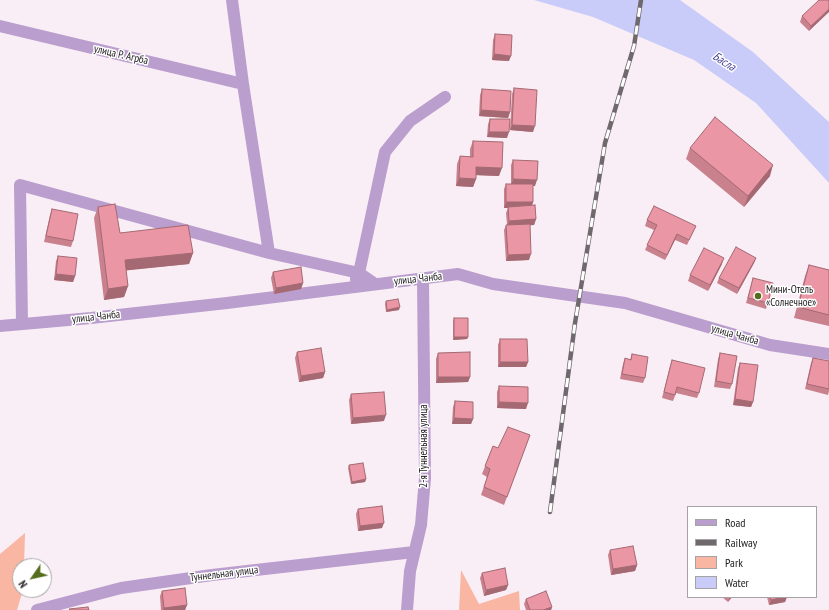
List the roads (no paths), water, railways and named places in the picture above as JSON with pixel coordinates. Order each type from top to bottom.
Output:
[{"type":"street","points":[[232,0],[243,84],[269,252]]},
{"type":"street","name":"улица Р. Агрба","points":[[0,26],[243,84]]},
{"type":"street","points":[[350,287],[359,273],[385,152],[410,121],[444,97]]},
{"type":"street","points":[[22,323],[20,185],[269,252],[359,273],[375,284]]},
{"type":"street","name":"улица Чанба","points":[[0,326],[91,318],[375,284],[423,280],[458,274],[493,284],[624,304],[770,345],[829,354]]},
{"type":"street","name":"2-я Туннельная улица","points":[[407,610],[410,571],[421,525],[425,478],[423,280]]},
{"type":"street","name":"Туннельная улица","points":[[37,610],[129,587],[212,575],[414,552]]},
{"type":"water","name":"Басла","points":[[534,0],[680,0],[753,52],[829,122],[829,183],[756,103],[694,60],[593,17]]},
{"type":"railway","points":[[550,512],[575,323],[605,143],[634,46],[641,0]]},
{"type":"place","name":"Мини-Отель «Солнечное»","points":[[758,296]]}]
